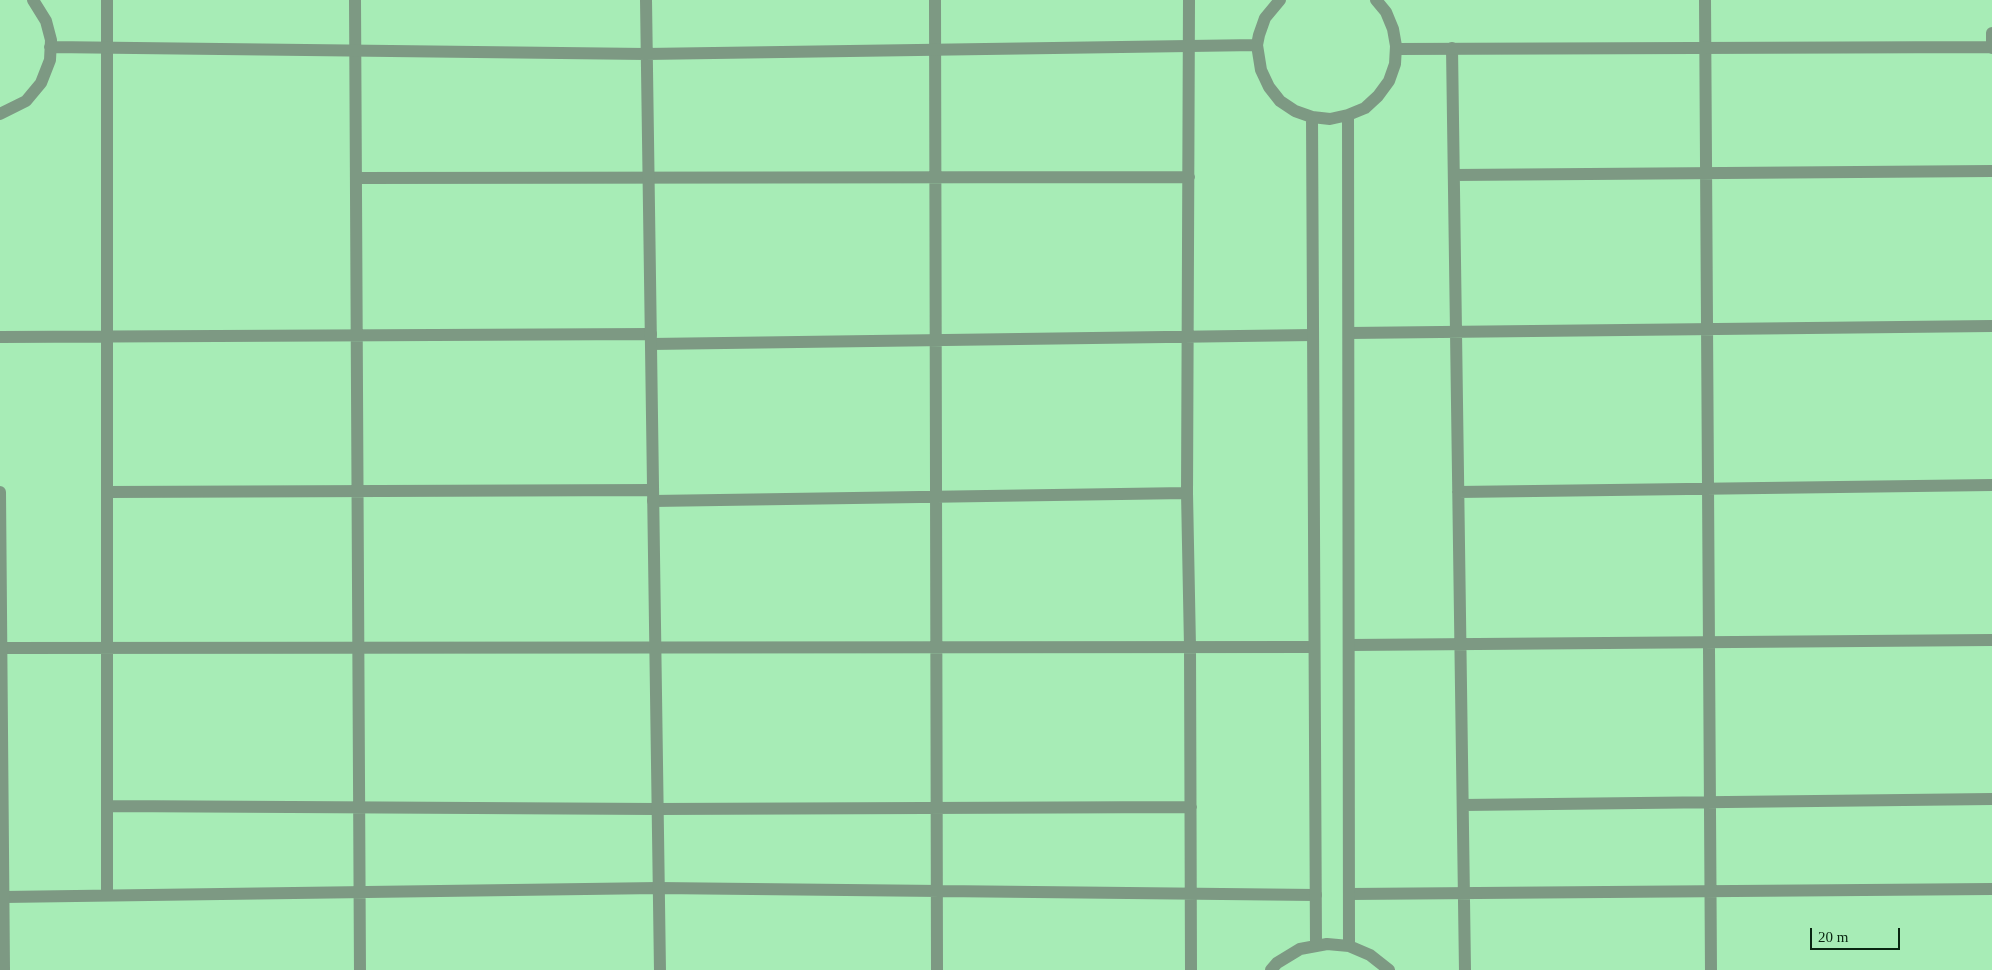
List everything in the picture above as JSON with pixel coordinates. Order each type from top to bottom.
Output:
[{"type":"street","points":[[0,114],[26,101],[41,83],[50,60],[51,40],[46,22],[33,0]]},
{"type":"street","points":[[107,0],[107,895]]},
{"type":"street","points":[[355,0],[360,970]]},
{"type":"street","points":[[646,0],[660,970]]},
{"type":"street","points":[[935,0],[937,970]]},
{"type":"street","points":[[1188,0],[1187,493],[1190,647],[1191,970]]},
{"type":"street","points":[[1280,0],[1265,18],[1257,45],[1261,70],[1269,87],[1280,101],[1295,111],[1312,117],[1330,119],[1348,115],[1364,108],[1378,96],[1389,82],[1395,64],[1396,49],[1393,29],[1386,12],[1376,0]]},
{"type":"street","points":[[1705,0],[1711,970]]},
{"type":"street","points":[[1396,49],[1992,48],[1992,33]]},
{"type":"street","points":[[50,47],[646,54],[1257,45]]},
{"type":"street","points":[[1452,48],[1465,970]]},
{"type":"street","points":[[1348,115],[1349,946]]},
{"type":"street","points":[[1312,117],[1316,946]]},
{"type":"street","points":[[1454,175],[1992,171]]},
{"type":"street","points":[[356,178],[1189,177]]},
{"type":"street","points":[[1349,333],[1992,326]]},
{"type":"street","points":[[0,337],[357,335],[936,340],[1313,335]]},
{"type":"street","points":[[1458,492],[1992,485]]},
{"type":"street","points":[[107,492],[357,491],[653,496],[936,497],[1187,493]]},
{"type":"street","points":[[0,492],[4,970]]},
{"type":"street","points":[[1349,644],[1992,640]]},
{"type":"street","points":[[1,648],[1314,647]]},
{"type":"street","points":[[1463,805],[1992,799]]},
{"type":"street","points":[[107,806],[657,809],[1191,808]]},
{"type":"street","points":[[3,897],[658,888],[1316,895]]},
{"type":"street","points":[[1349,894],[1992,889]]},
{"type":"street","points":[[1271,970],[1277,963],[1300,949],[1327,944],[1349,946],[1370,955],[1389,970]]}]
